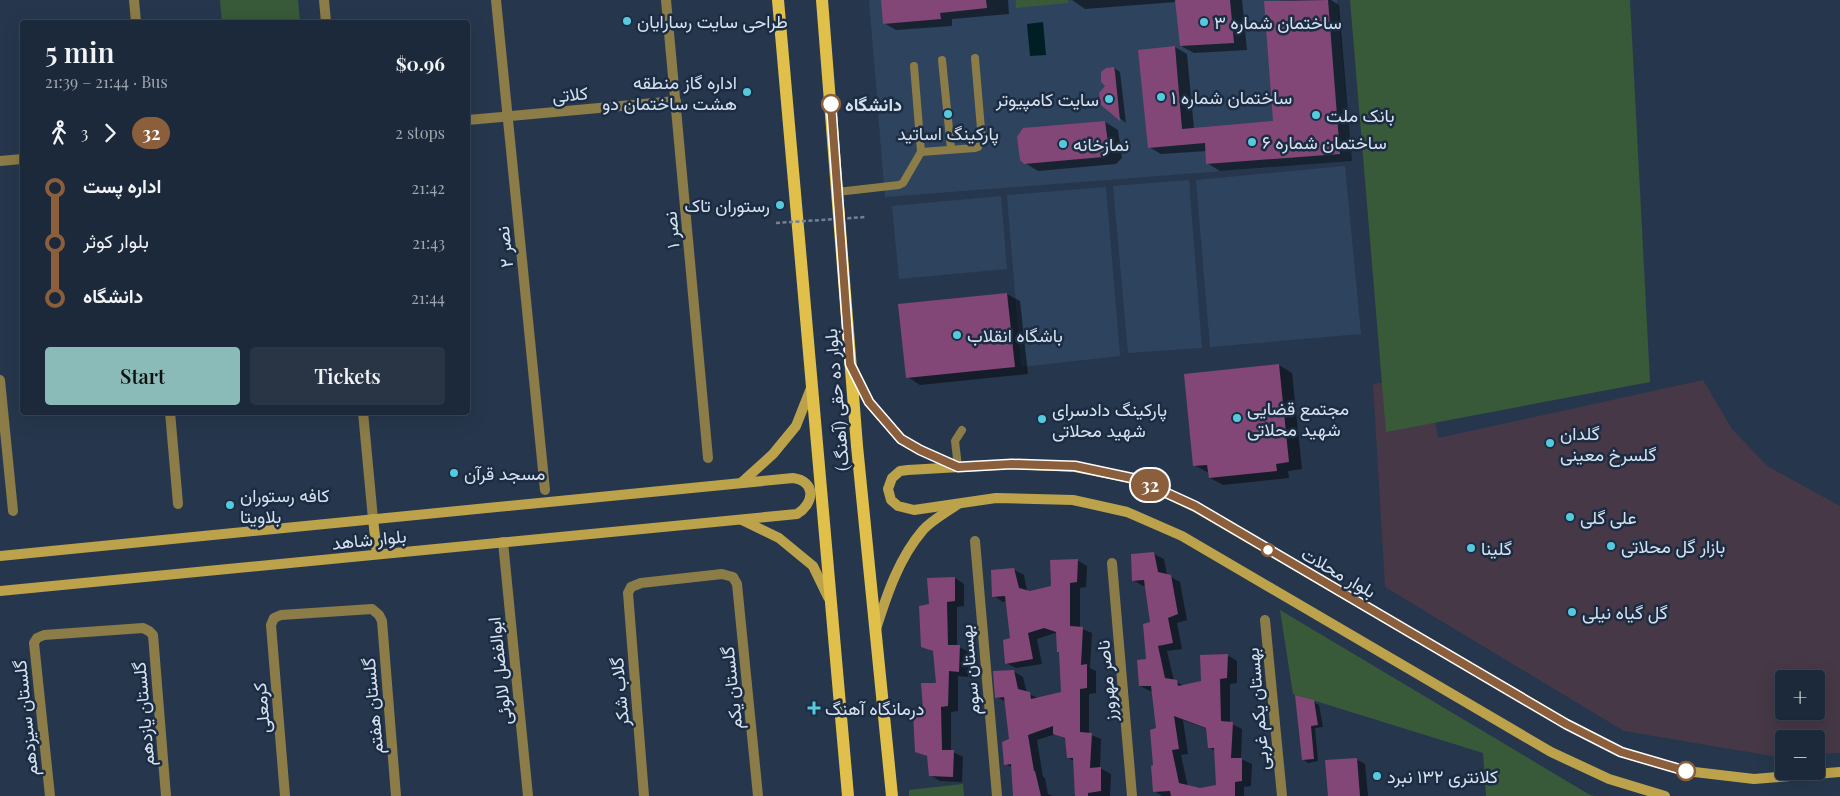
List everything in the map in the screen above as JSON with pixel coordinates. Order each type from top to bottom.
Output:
[{"type":"main road","name":"بلوار ده حقی (آهنگ)","points":[[778,0],[848,796]]},
{"type":"main road","name":"بلوار ده حقی (آهنگ)","points":[[822,0],[850,364],[892,796]]},
{"type":"main road","name":"بلوار محلات","points":[[850,364],[869,402],[901,439],[920,450],[958,467],[1012,464],[1075,466],[1136,479],[1195,506],[1566,724],[1621,752],[1686,771],[1754,779],[1840,772]]},
{"type":"main road","points":[[741,483],[773,454],[796,426],[811,388]]},
{"type":"main road","points":[[958,467],[900,471],[892,478],[888,489],[891,500],[898,506],[914,510],[996,498],[1073,500],[1127,512],[1182,536],[1552,752],[1609,779],[1665,796]]},
{"type":"main road","name":"بلوار شاهد","points":[[0,556],[793,478],[803,479],[809,486],[811,494],[810,502],[805,509],[797,514],[0,591]]},
{"type":"main road","points":[[875,632],[887,592],[902,561],[924,529],[960,502]]},
{"type":"main road","points":[[373,519],[376,554]]},
{"type":"main road","points":[[741,519],[779,538],[814,566],[830,602]]},
{"type":"street","points":[[134,0],[136,20]]},
{"type":"street","points":[[324,0],[326,20]]},
{"type":"street","name":"نصر ۲","points":[[496,0],[544,490]]},
{"type":"street","name":"نصر ۱","points":[[666,0],[708,458]]},
{"type":"street","name":"کلاتی","points":[[470,120],[676,101]]},
{"type":"street","points":[[0,162],[20,160]]},
{"type":"street","points":[[0,380],[13,511]]},
{"type":"street","points":[[170,415],[178,504]]},
{"type":"street","points":[[363,415],[373,519]]},
{"type":"street","name":"بهستان سوم","points":[[975,541],[996,796]]},
{"type":"street","name":"ابوالفضل لالوئی","points":[[503,542],[528,796]]},
{"type":"street","name":"ناصر مهرورز","points":[[1112,563],[1132,796]]},
{"type":"street","name":"گلاب شکر","points":[[644,796],[628,593],[631,587],[640,583],[722,574],[732,577]]},
{"type":"street","name":"گلستان یکم","points":[[732,577],[737,584],[758,796]]},
{"type":"street","name":"کرمعلی","points":[[285,796],[271,625],[274,618],[372,609],[379,615]]},
{"type":"street","name":"گلستان هفتم","points":[[379,615],[382,621],[396,796]]},
{"type":"street","name":"بهستان یکم غربی","points":[[1265,620],[1282,796]]},
{"type":"street","name":"گلستان یازدهم","points":[[37,638],[44,634],[143,628],[150,631],[153,635],[166,796]]},
{"type":"street","name":"گلستان سیزدهم","points":[[37,638],[34,643],[50,796]]},
{"type":"lane","points":[[921,152],[975,148],[982,141],[974,58]]},
{"type":"lane","points":[[942,60],[951,149]]},
{"type":"lane","points":[[837,192],[903,183],[921,152],[914,66]]},
{"type":"lane","points":[[958,467],[955,441],[962,430]]},
{"type":"path","points":[[776,223],[866,217]]},
{"type":"shaded area","points":[[869,0],[1337,0],[1352,161],[885,197]]},
{"type":"shaded area","points":[[1043,22],[1046,55],[1030,56],[1027,24]]},
{"type":"shaded area","points":[[1345,166],[1361,334],[1210,347],[1196,180]]},
{"type":"shaded area","points":[[1189,180],[1202,348],[1128,353],[1113,186]]},
{"type":"shaded area","points":[[1106,187],[1120,356],[1021,367],[1007,195]]},
{"type":"shaded area","points":[[1001,196],[1007,269],[899,279],[892,206]]},
{"type":"shaded area","name":"بازار گل محلاتی","points":[[1428,375],[1438,438],[1703,380],[1732,429],[1767,466],[1840,506],[1840,753],[1825,754],[1825,730],[1775,730],[1775,756],[1624,731],[1385,587],[1373,384]]},
{"type":"green space","points":[[220,0],[298,0],[300,20],[222,20]]},
{"type":"green space","points":[[1016,0],[1068,0],[1068,3],[1016,8]]},
{"type":"green space","points":[[1350,0],[1630,0],[1650,382],[1386,432]]},
{"type":"green space","points":[[1280,610],[1590,795],[1595,796],[1486,796],[1483,753],[1293,694]]},
{"type":"green space","points":[[963,784],[964,796],[909,796],[909,790]]},
{"type":"building","points":[[881,0],[986,0],[987,8],[940,13],[941,19],[883,24]]},
{"type":"building","name":"ساختمان شماره ۳","points":[[1175,0],[1230,0],[1234,43],[1180,46]]},
{"type":"building","points":[[1328,0],[1340,154],[1206,164],[1205,143],[1148,148],[1138,50],[1175,46],[1182,129],[1273,121],[1264,1]]},
{"type":"building","name":"سایت کامپیوتر","points":[[1114,67],[1120,121],[1101,105],[1099,93],[1105,86],[1101,82],[1101,72],[1106,68]]},
{"type":"building","name":"نمازخانه","points":[[1105,121],[1109,150],[1103,157],[1024,164],[1020,160],[1017,137],[1023,128]]},
{"type":"building","name":"باشگاه انقلاب","points":[[1007,293],[1015,367],[906,378],[898,304]]},
{"type":"building","name":"مجتمع قضایی شهید محلاتی","points":[[1279,364],[1289,462],[1276,464],[1277,471],[1209,478],[1207,465],[1193,466],[1184,374]]},
{"type":"building","points":[[1154,552],[1158,572],[1171,575],[1178,614],[1168,618],[1173,643],[1158,646],[1165,678],[1177,680],[1178,686],[1201,681],[1200,655],[1228,654],[1227,678],[1220,679],[1221,721],[1233,722],[1231,758],[1242,758],[1242,781],[1235,782],[1235,796],[1171,796],[1170,791],[1153,792],[1150,730],[1156,728],[1151,686],[1139,686],[1137,660],[1146,659],[1143,624],[1150,622],[1144,580],[1132,581],[1131,554]],"holes":[[[1174,716],[1206,728],[1208,748],[1214,748],[1216,785],[1200,788],[1179,783],[1172,750],[1179,749]]]},
{"type":"building","points":[[1078,559],[1077,582],[1070,583],[1070,626],[1083,627],[1081,665],[1087,664],[1087,688],[1080,689],[1080,732],[1092,733],[1090,768],[1101,767],[1101,791],[1088,793],[1088,796],[1075,796],[1073,758],[1067,758],[1065,738],[1053,734],[1053,726],[1028,735],[1034,771],[1041,796],[1013,796],[1011,764],[1004,765],[1002,742],[1009,739],[1004,697],[995,698],[993,671],[1014,670],[1018,689],[1030,692],[1031,699],[1061,692],[1059,652],[1057,652],[1056,632],[1044,628],[1028,633],[1033,659],[1005,664],[1003,640],[1010,638],[1005,596],[992,597],[991,570],[1014,568],[1019,588],[1030,591],[1051,586],[1050,560]]},
{"type":"building","points":[[955,577],[955,601],[947,602],[948,645],[960,645],[959,672],[949,671],[948,706],[941,707],[942,750],[954,750],[953,777],[929,776],[927,756],[915,752],[913,712],[923,709],[921,683],[936,683],[933,651],[921,647],[919,606],[929,604],[927,578]]},
{"type":"building","points":[[1295,695],[1314,700],[1318,725],[1311,726],[1314,759],[1302,760]]},
{"type":"building","points":[[1357,758],[1360,796],[1328,796],[1325,760]]},
{"type":"bus line","name":"32","points":[[831,104],[850,364],[869,402],[901,439],[958,467],[1012,464],[1075,466],[1136,479],[1195,506],[1566,724],[1621,752],[1686,771]]},
{"type":"place","name":"طراحی سایت رسارایان","points":[[627,21]]},
{"type":"place","name":"ساختمان شماره ۳","points":[[1204,22]]},
{"type":"place","name":"اداره گاز منطقه هشت ساختمان دو","points":[[747,92]]},
{"type":"place","name":"ساختمان شماره ۱","points":[[1161,97]]},
{"type":"place","name":"سایت کامپیوتر","points":[[1109,99]]},
{"type":"place","name":"دانشگاه","points":[[831,104]]},
{"type":"place","name":"پارکینگ اساتید","points":[[948,114]]},
{"type":"place","name":"بانک ملت","points":[[1316,115]]},
{"type":"place","name":"ساختمان شماره ۶","points":[[1252,142]]},
{"type":"place","name":"نمازخانه","points":[[1063,144]]},
{"type":"place","name":"رستوران تاک","points":[[780,205]]},
{"type":"place","name":"باشگاه انقلاب","points":[[957,335]]},
{"type":"place","name":"مجتمع قضایی شهید محلاتی","points":[[1237,418]]},
{"type":"place","name":"پارکینگ دادسرای شهید محلاتی","points":[[1042,419]]},
{"type":"place","name":"گلدان گلسرخ معینی","points":[[1550,443]]},
{"type":"place","name":"مسجد قرآن","points":[[454,473]]},
{"type":"place","name":"کافه رستوران بلاویتا","points":[[230,505]]},
{"type":"place","name":"علی گلی","points":[[1570,517]]},
{"type":"place","name":"بازار گل محلاتی","points":[[1611,546]]},
{"type":"place","name":"گلينا","points":[[1471,548]]},
{"type":"place","name":"گل گیاه نیلی","points":[[1572,612]]},
{"type":"place","name":"درمانگاه آهنگ","points":[[814,708]]},
{"type":"place","name":"کلانتری ۱۳۲ نبرد","points":[[1377,776]]}]
